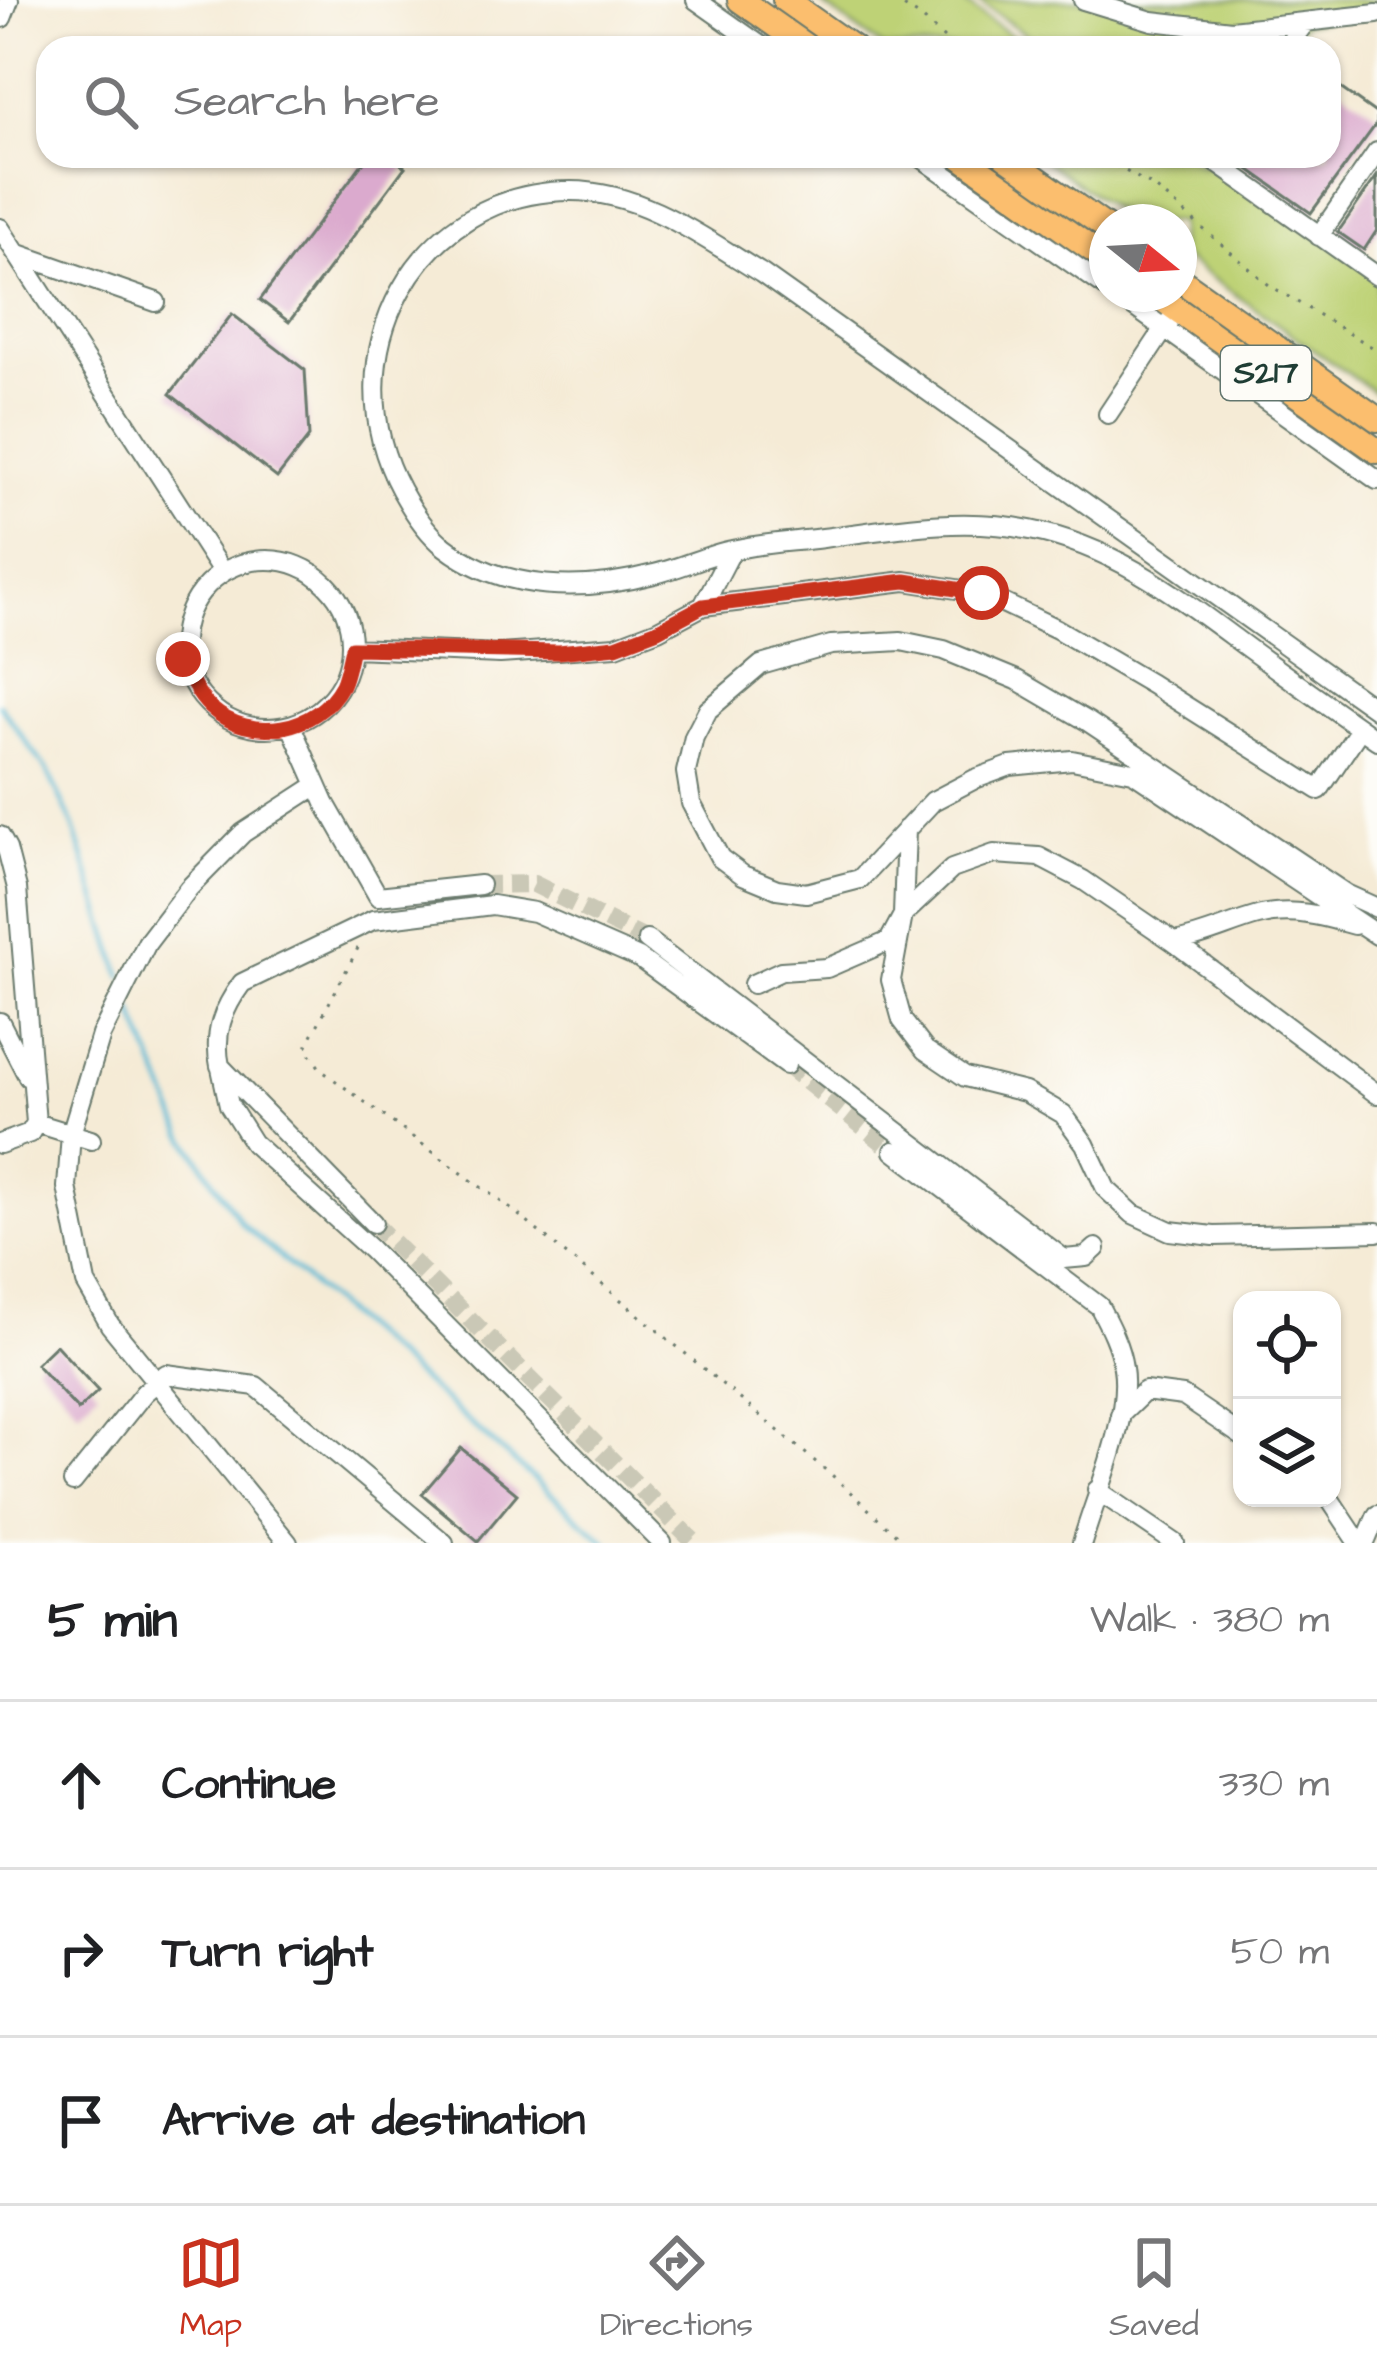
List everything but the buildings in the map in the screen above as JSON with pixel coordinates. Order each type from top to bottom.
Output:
[{"type":"main road","points":[[740,0],[791,36]]},
{"type":"main road","points":[[785,0],[836,36]]},
{"type":"main road","points":[[977,168],[1089,247]]},
{"type":"main road","points":[[1022,168],[1089,215]]},
{"type":"main road","name":"S217","points":[[1197,292],[1377,419]]},
{"type":"main road","name":"S217","points":[[1167,312],[1293,405],[1377,451]]},
{"type":"street","points":[[696,0],[747,36]]},
{"type":"street","points":[[1083,0],[1152,21],[1231,31],[1376,12]]},
{"type":"street","points":[[1295,36],[1304,24]]},
{"type":"street","points":[[1318,236],[1377,152]]},
{"type":"street","points":[[936,168],[1089,275]]},
{"type":"street","points":[[1224,168],[1377,276]]},
{"type":"street","points":[[352,648],[500,654],[597,648],[658,630],[703,606],[905,581],[982,593],[1057,629],[1319,790],[1369,735],[1145,573],[1094,548],[1053,536],[986,524],[932,525],[732,550],[655,574],[597,585],[520,582],[489,572],[444,547],[413,511],[388,466],[372,383],[394,299],[426,252],[489,208],[527,195],[574,190],[615,196],[667,217],[761,273],[1377,710]]},
{"type":"street","points":[[0,228],[222,572]]},
{"type":"street","points":[[16,253],[156,302]]},
{"type":"street","points":[[1108,415],[1171,319],[1156,312]]},
{"type":"street","points":[[1293,405],[1377,480]]},
{"type":"street","points":[[703,606],[732,550]]},
{"type":"street","points":[[258,559],[286,560],[313,572],[334,591],[347,613],[352,648],[341,687],[312,717],[272,729],[240,725],[213,710],[195,689],[183,659],[185,622],[201,590],[222,572],[258,559]]},
{"type":"street","points":[[1374,933],[1133,772],[1072,760],[1010,766],[933,801],[860,879],[806,893],[777,889],[743,875],[720,858],[691,803],[686,772],[694,737],[708,710],[760,665],[796,652],[863,641],[901,641],[944,650],[1017,680],[1087,721],[1346,894],[1377,908]]},
{"type":"street","points":[[291,726],[317,785],[378,896],[373,920]]},
{"type":"street","points":[[288,1543],[110,1325],[86,1282],[68,1187],[71,1134],[101,1035],[147,943],[189,887],[243,832],[317,785]]},
{"type":"street","points":[[906,829],[903,915],[891,980],[902,1020],[926,1050],[965,1077],[1025,1092],[1063,1114],[1085,1144],[1106,1189],[1133,1214],[1170,1231],[1214,1236],[1377,1232]]},
{"type":"street","points":[[0,836],[17,888],[36,1124],[30,1133],[0,1144]]},
{"type":"street","points":[[753,984],[781,971],[827,968],[889,941],[903,915],[952,869],[994,854],[1039,857],[1083,880],[1174,942],[1377,1094]]},
{"type":"street","points":[[378,896],[481,885]]},
{"type":"street","points":[[662,1543],[370,1249],[253,1143],[229,1105],[215,1046],[218,1028],[242,983],[323,940],[373,920],[492,905],[534,912],[639,958],[786,1065]]},
{"type":"street","points":[[1174,942],[1207,936],[1262,914],[1313,912],[1374,933]]},
{"type":"street","points":[[647,940],[1064,1259]]},
{"type":"street","points":[[0,1022],[33,1087]]},
{"type":"street","points":[[220,1066],[373,1222]]},
{"type":"street","points":[[36,1124],[92,1140]]},
{"type":"street","points":[[894,1151],[1099,1306],[1112,1330],[1124,1370],[1120,1414],[1082,1543]]},
{"type":"street","points":[[1033,1256],[1085,1257],[1096,1248]]},
{"type":"street","points":[[73,1482],[166,1374],[256,1386],[443,1543]]},
{"type":"street","points":[[1120,1414],[1145,1391],[1184,1396],[1233,1430]]},
{"type":"street","points":[[1097,1490],[1175,1543]]},
{"type":"street","points":[[1336,1507],[1362,1543],[1377,1515]]},
{"type":"path","points":[[894,0],[942,36]]},
{"type":"path","points":[[1120,168],[1153,186],[1269,285],[1377,350]]},
{"type":"path","points":[[373,920],[306,1047],[320,1070],[515,1212],[834,1478],[905,1543]]},
{"type":"green space","points":[[816,0],[960,0],[1012,36],[867,36]]},
{"type":"green space","points":[[976,0],[1377,0],[1377,11],[1304,24],[1295,36],[1028,36]]},
{"type":"green space","points":[[1055,168],[1220,168],[1377,276],[1377,394],[1197,268],[1197,204],[1106,204]]},
{"type":"waterway","points":[[0,705],[47,770],[73,825],[122,977]]},
{"type":"waterway","points":[[132,1009],[183,1134],[241,1223],[607,1543]]},
{"type":"tunnel","points":[[480,885],[534,884],[647,940]]},
{"type":"tunnel","points":[[786,1065],[894,1151]]},
{"type":"tunnel","points":[[373,1223],[695,1543]]},
{"type":"route","points":[[183,659],[195,689],[213,710],[240,725],[272,729],[312,717],[341,687],[352,648],[559,652],[616,646],[703,606],[905,581],[982,593]]}]
